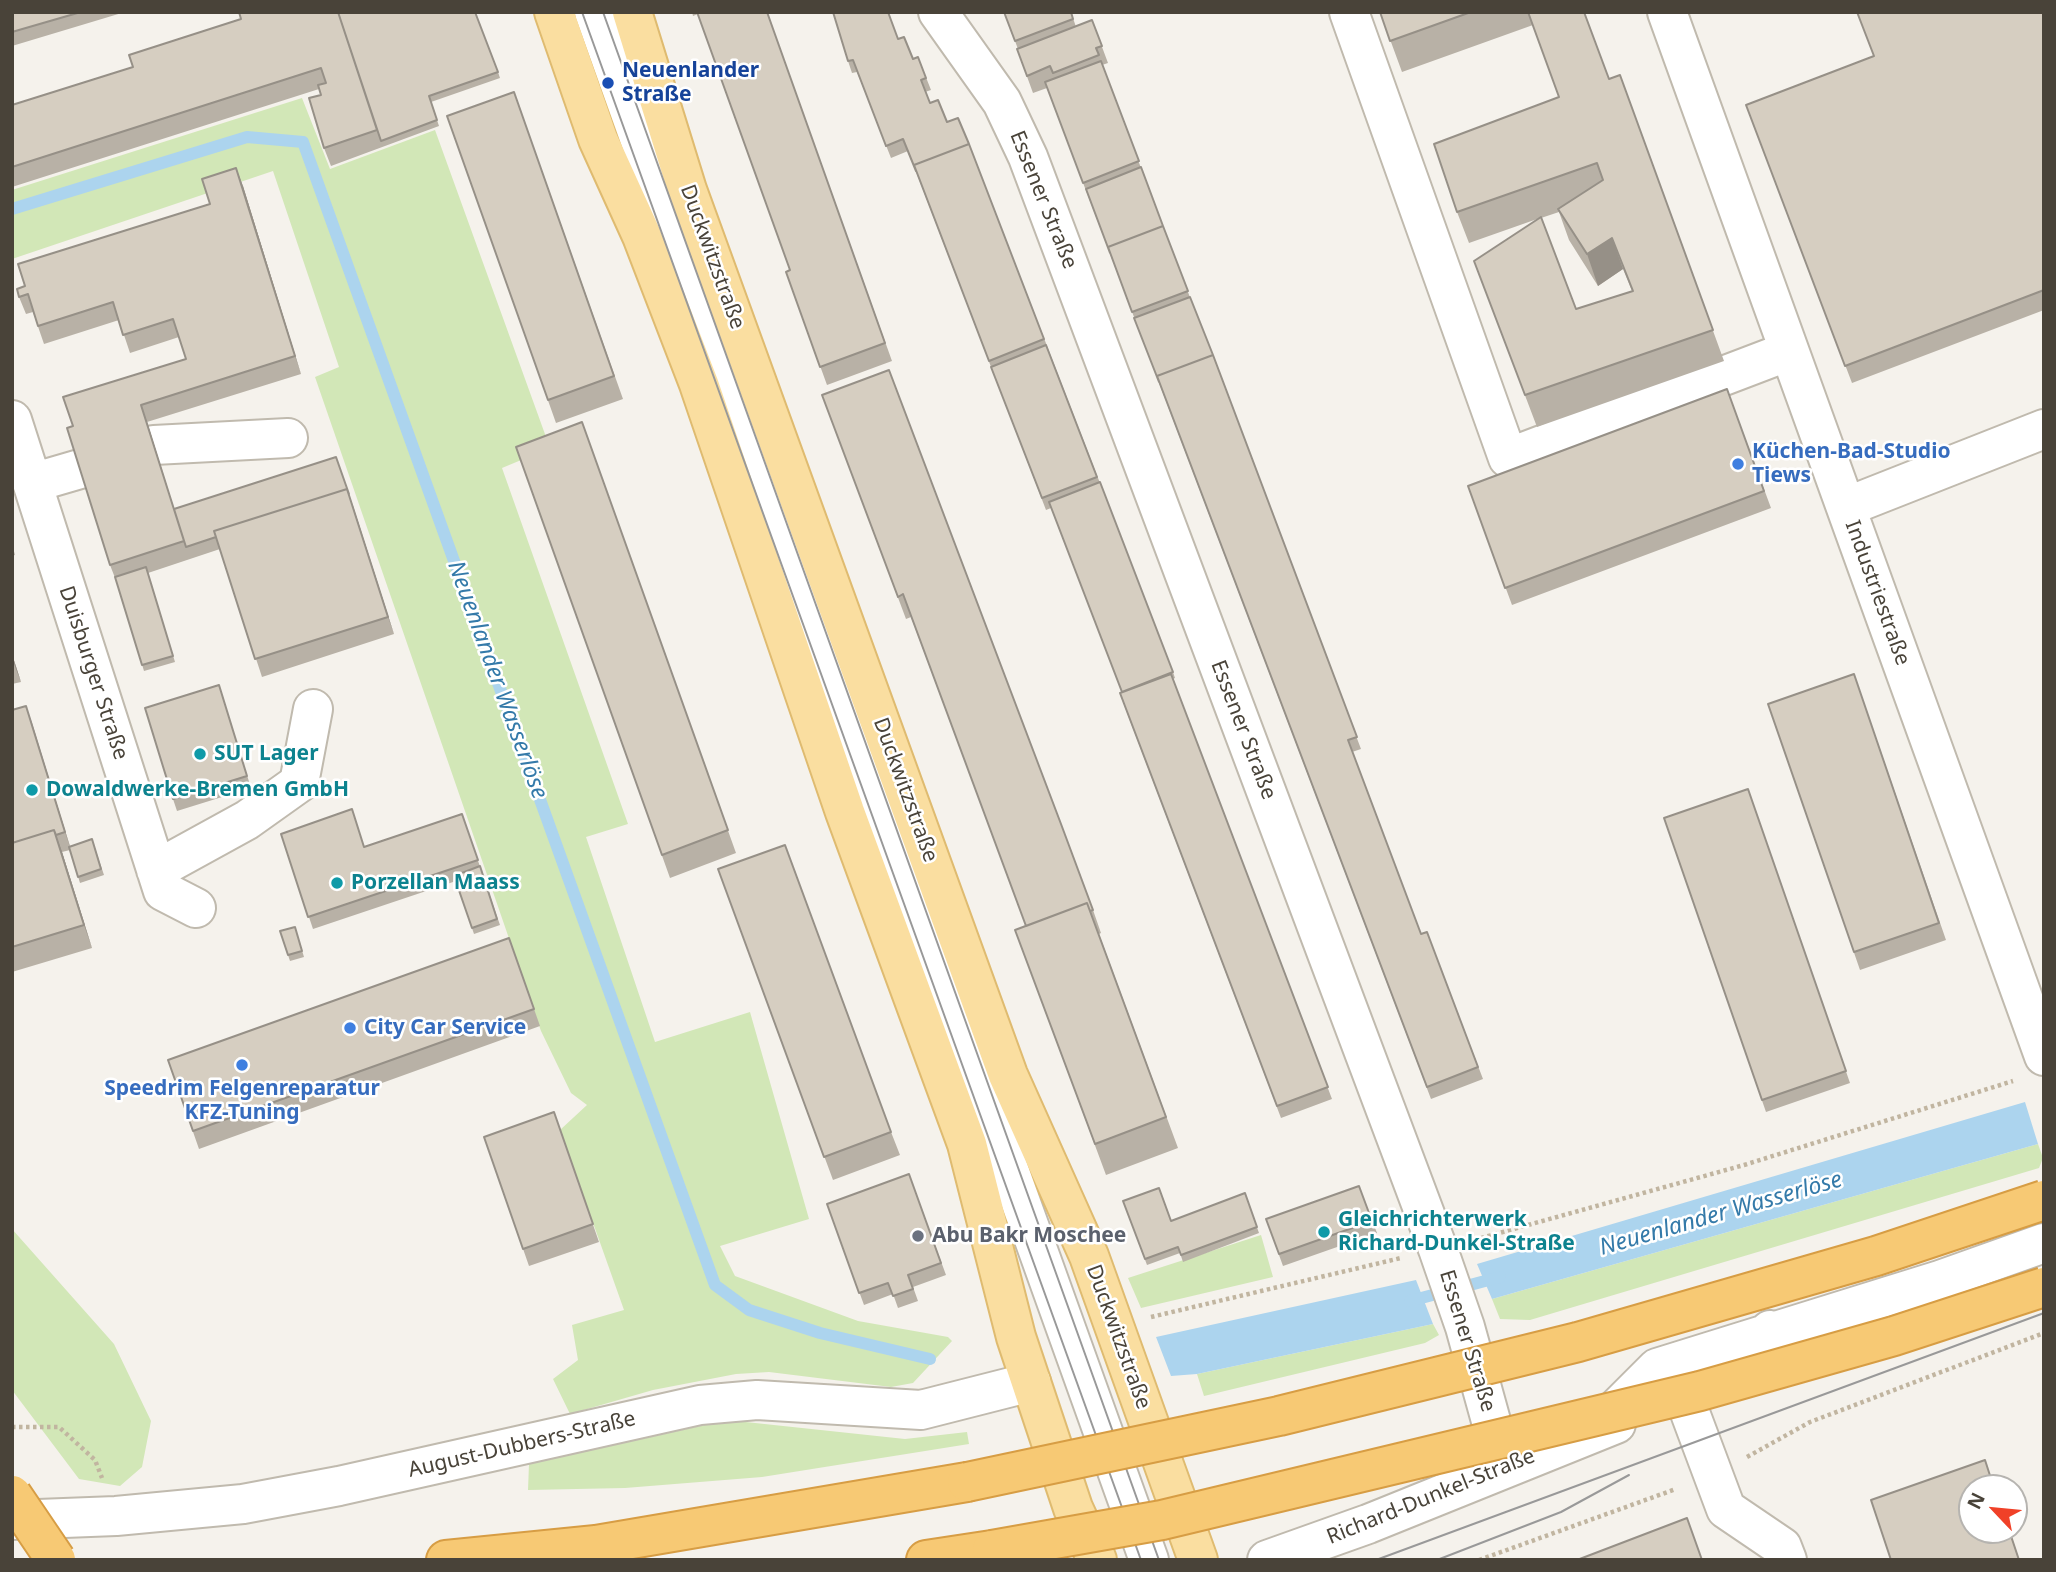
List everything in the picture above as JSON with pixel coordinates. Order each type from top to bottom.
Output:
[{"type":"highway","points":[[446,1560],[596,1545],[967,1482],[1279,1416],[1554,1349],[1876,1256],[2044,1200]]},
{"type":"highway","points":[[926,1560],[1175,1517],[1700,1391],[1894,1336],[2044,1287]]},
{"type":"highway","points":[[12,1495],[56,1560]]},
{"type":"main road","points":[[554,12],[598,139],[642,236],[699,384],[845,812],[967,1144],[1003,1289],[1031,1382],[1073,1508],[1097,1560]]},
{"type":"main road","name":"Duckwitzstraße","points":[[632,12],[687,190],[1008,1075],[1089,1256],[1198,1560]]},
{"type":"street","points":[[594,12],[1149,1560]]},
{"type":"street","name":"Essener Straße","points":[[938,12],[1002,102],[1028,157],[1442,1262],[1465,1327],[1504,1468]]},
{"type":"street","points":[[1349,12],[1508,458],[1789,351]]},
{"type":"street","name":"Industriestraße","points":[[1667,12],[1846,507],[2031,1068]]},
{"type":"street","name":"Duisburger Straße","points":[[12,420],[163,891],[196,908]]},
{"type":"street","points":[[1846,507],[2044,429]]},
{"type":"street","points":[[154,445],[288,438]]},
{"type":"street","points":[[32,483],[80,469]]},
{"type":"street","points":[[156,870],[247,820],[299,783],[313,709]]},
{"type":"street","name":"Richard-Dunkel-Straße","points":[[1593,1432],[1657,1368],[1770,1330],[1940,1280],[2044,1243]]},
{"type":"street","name":"Richard-Dunkel-Straße","points":[[1267,1560],[1368,1524],[1593,1432],[1686,1402],[1770,1330]]},
{"type":"street","name":"August-Dubbers-Straße","points":[[12,1520],[116,1516],[243,1504],[339,1486],[536,1431],[700,1405],[757,1400],[921,1410],[1031,1382]]},
{"type":"street","points":[[1686,1402],[1726,1509],[1782,1547],[1787,1560]]},
{"type":"path","points":[[1115,1325],[1442,1262],[1744,1165],[2031,1068]]},
{"type":"path","points":[[1479,1560],[1713,1476],[1810,1422],[2044,1332]]},
{"type":"path","points":[[12,1427],[59,1427],[95,1460],[116,1516]]},
{"type":"green space","points":[[302,98],[330,169],[435,130],[550,448],[502,468],[628,824],[586,837],[655,1042],[750,1012],[809,1219],[720,1246],[735,1276],[858,1321],[948,1337],[952,1341],[913,1383],[891,1387],[769,1372],[736,1374],[653,1390],[570,1414],[553,1379],[578,1360],[572,1325],[624,1310],[560,1130],[587,1105],[571,1093],[541,1031],[315,377],[339,367],[273,171],[12,259],[12,190]]},
{"type":"green space","points":[[2038,1144],[2043,1158],[2039,1168],[1530,1320],[1500,1319],[1492,1299]]},
{"type":"green space","points":[[12,1229],[114,1344],[151,1421],[142,1467],[120,1486],[79,1479],[12,1390]]},
{"type":"green space","points":[[1261,1235],[1273,1277],[1141,1308],[1128,1278]]},
{"type":"green space","points":[[1433,1324],[1439,1335],[1425,1343],[1204,1396],[1197,1374]]},
{"type":"green space","points":[[727,1420],[905,1439],[967,1432],[969,1444],[762,1477],[625,1488],[528,1490],[529,1464]]},
{"type":"water","points":[[2025,1102],[2038,1144],[1492,1299],[1477,1264]]},
{"type":"water","points":[[1416,1280],[1433,1324],[1197,1374],[1171,1376],[1156,1337]]},
{"type":"building","points":[[12,12],[81,12],[12,32]]},
{"type":"building","points":[[239,12],[338,12],[377,130],[324,148],[309,98],[321,95],[318,85],[326,83],[321,68],[12,167],[12,105],[133,67],[129,55],[241,19]]},
{"type":"building","points":[[338,12],[475,12],[498,72],[429,96],[437,120],[381,141]]},
{"type":"building","points":[[697,12],[767,12],[885,343],[820,367],[786,272],[790,270]]},
{"type":"building","points":[[833,12],[888,12],[898,39],[904,37],[913,59],[918,57],[926,78],[921,80],[930,103],[938,100],[947,122],[958,118],[969,144],[914,165],[916,171],[903,139],[886,146],[853,60],[848,61]]},
{"type":"building","points":[[1004,12],[1071,12],[1073,19],[1015,41]]},
{"type":"building","points":[[1380,12],[1471,12],[1390,41]]},
{"type":"building","points":[[1528,12],[1584,12],[1609,79],[1620,75],[1713,330],[1525,395],[1474,261],[1541,217],[1576,309],[1633,291],[1612,238],[1587,254],[1558,209],[1603,180],[1597,163],[1457,212],[1434,144],[1559,97]]},
{"type":"building","points":[[1857,12],[2044,12],[2044,290],[1845,366],[1746,105],[1874,56]]},
{"type":"building","points":[[1092,20],[1102,46],[1096,48],[1099,55],[1053,73],[1050,66],[1027,76],[1017,49]]},
{"type":"building","points":[[1101,61],[1139,161],[1083,183],[1045,82]]},
{"type":"building","points":[[514,92],[614,376],[548,400],[447,116]]},
{"type":"building","points":[[969,144],[1044,339],[989,361],[914,165]]},
{"type":"building","points":[[1141,167],[1163,226],[1108,247],[1110,253],[1086,189]]},
{"type":"building","points":[[236,168],[295,356],[141,405],[184,541],[110,565],[67,428],[73,426],[63,397],[186,359],[173,319],[123,335],[113,302],[38,326],[28,294],[19,297],[17,289],[25,286],[18,264],[210,204],[202,179]]},
{"type":"building","points":[[1163,226],[1188,291],[1132,312],[1108,247]]},
{"type":"building","points":[[1190,297],[1213,355],[1157,376],[1159,382],[1134,318]]},
{"type":"building","points":[[1046,345],[1097,477],[1042,498],[991,367]]},
{"type":"building","points":[[1213,355],[1357,737],[1348,740],[1421,934],[1427,932],[1478,1067],[1427,1087],[1157,376]]},
{"type":"building","points":[[889,370],[1093,910],[1090,911],[1087,903],[1026,926],[903,594],[898,597],[822,395]]},
{"type":"building","points":[[1727,389],[1764,491],[1505,588],[1468,486]]},
{"type":"building","points":[[582,422],[728,830],[662,855],[516,447]]},
{"type":"building","points":[[336,457],[349,494],[347,489],[214,531],[216,537],[186,547],[174,509]]},
{"type":"building","points":[[1100,482],[1173,672],[1122,692],[1049,502]]},
{"type":"building","points":[[347,489],[388,617],[255,659],[214,531]]},
{"type":"building","points":[[146,567],[173,656],[142,665],[115,577]]},
{"type":"building","points":[[1171,674],[1328,1087],[1277,1106],[1120,693]]},
{"type":"building","points":[[1854,674],[1939,923],[1854,952],[1768,704]]},
{"type":"building","name":"SUT Lager","points":[[219,685],[247,776],[173,799],[145,708]]},
{"type":"building","name":"Dowaldwerke-Bremen GmbH","points":[[26,706],[65,832],[56,835],[54,830],[12,843],[12,710]]},
{"type":"building","points":[[1748,789],[1846,1071],[1762,1100],[1664,818]]},
{"type":"building","points":[[352,809],[364,847],[462,814],[478,860],[308,917],[281,834]]},
{"type":"building","points":[[54,830],[84,925],[12,947],[12,843]]},
{"type":"building","points":[[92,839],[101,869],[78,877],[69,847]]},
{"type":"building","points":[[785,845],[891,1132],[824,1157],[718,869]]},
{"type":"building","points":[[480,866],[497,919],[472,928],[454,876]]},
{"type":"building","points":[[1087,903],[1166,1117],[1095,1144],[1015,930]]},
{"type":"building","points":[[295,927],[302,951],[288,955],[280,931]]},
{"type":"building","points":[[509,938],[534,1009],[193,1131],[168,1060]]},
{"type":"building","points":[[554,1112],[593,1224],[523,1249],[484,1137]]},
{"type":"building","points":[[909,1174],[941,1263],[908,1275],[913,1289],[893,1296],[888,1283],[859,1293],[827,1204]]},
{"type":"building","name":"Gleichrichterwerk Richard-Dunkel-Straße","points":[[1359,1186],[1372,1221],[1279,1254],[1266,1219]]},
{"type":"building","points":[[1159,1188],[1171,1221],[1245,1193],[1257,1227],[1181,1255],[1178,1247],[1145,1259],[1123,1201]]},
{"type":"building","points":[[1985,1460],[1990,1474],[1958,1474],[1958,1544],[2014,1544],[2019,1560],[1891,1560],[1871,1500]]},
{"type":"building","points":[[1687,1518],[1702,1560],[1577,1560]]},
{"type":"waterway","name":"Neuenlander Wasserlöse","points":[[12,209],[247,137],[303,142],[715,1285],[749,1310],[820,1333],[930,1359]]},
{"type":"waterway","name":"Neuenlander Wasserlöse","points":[[1410,1301],[1500,1277]]},
{"type":"tram line","points":[[582,12],[1141,1560]]},
{"type":"tram line","points":[[603,12],[1159,1560]]},
{"type":"tram line","points":[[1376,1560],[2044,1313]]},
{"type":"tram line","points":[[1437,1560],[1561,1512],[1629,1475]]},
{"type":"place","name":"Neuenlander Straße","points":[[608,83]]},
{"type":"place","name":"Küchen-Bad-Studio Tiews","points":[[1738,464]]},
{"type":"place","name":"SUT Lager","points":[[200,754]]},
{"type":"place","name":"Dowaldwerke-Bremen GmbH","points":[[32,790]]},
{"type":"place","name":"Porzellan Maass","points":[[337,883]]},
{"type":"place","name":"City Car Service","points":[[350,1028]]},
{"type":"place","name":"Speedrim Felgenreparatur KFZ-Tuning","points":[[242,1065]]},
{"type":"place","name":"Gleichrichterwerk Richard-Dunkel-Straße","points":[[1324,1232]]},
{"type":"place","name":"Abu Bakr Moschee","points":[[918,1236]]}]
